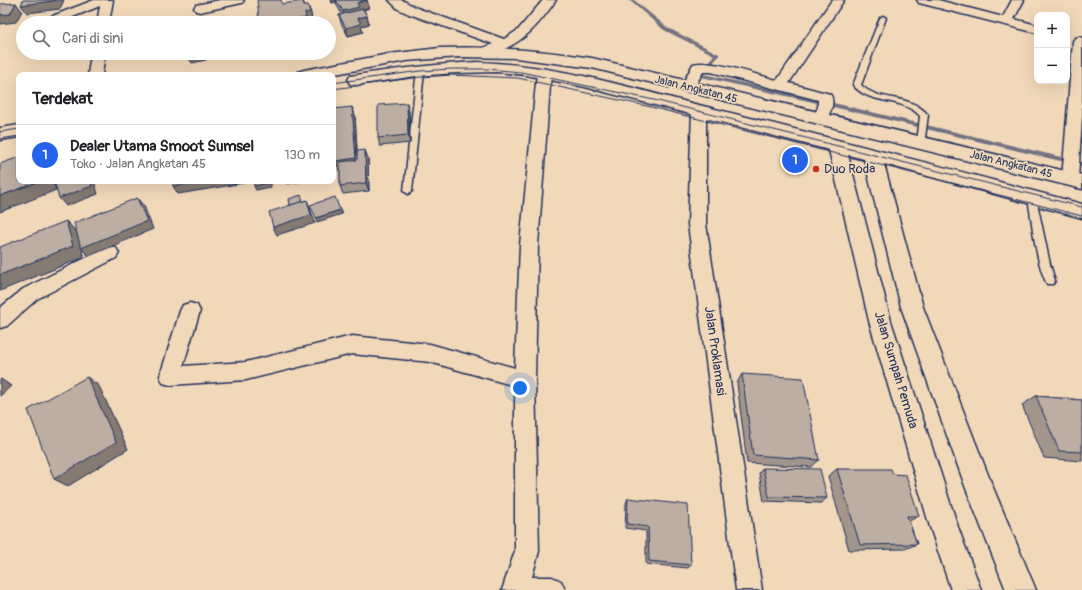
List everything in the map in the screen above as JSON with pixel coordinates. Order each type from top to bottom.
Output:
[{"type":"main road","name":"Jalan Angkatan 45","points":[[322,72],[440,53],[514,53],[592,63],[688,87],[823,107],[871,143]]},
{"type":"main road","points":[[580,80],[592,63]]},
{"type":"main road","name":"Jalan Angkatan 45","points":[[336,84],[420,71],[486,68],[516,69],[580,80],[837,146],[871,143],[923,132],[1074,178]]},
{"type":"main road","points":[[0,122],[16,119]]},
{"type":"main road","points":[[0,134],[16,131]]},
{"type":"main road","points":[[871,143],[916,166],[1082,211]]},
{"type":"main road","points":[[871,143],[912,307],[979,486],[1021,590]]},
{"type":"main road","name":"Jalan Sumpah Pemuda","points":[[837,146],[880,321],[944,527],[966,590]]},
{"type":"street","points":[[66,16],[106,0],[104,16]]},
{"type":"street","points":[[200,8],[238,0]]},
{"type":"street","points":[[396,0],[402,6],[413,12],[506,44]]},
{"type":"street","points":[[483,53],[506,44],[523,33],[550,0]]},
{"type":"street","points":[[780,86],[838,0]]},
{"type":"street","points":[[923,0],[1034,28]]},
{"type":"street","points":[[1007,21],[1018,0]]},
{"type":"street","points":[[1074,178],[1071,148],[1076,40]]},
{"type":"street","points":[[95,72],[97,60]]},
{"type":"street","points":[[688,87],[696,68],[706,67],[780,86],[823,107]]},
{"type":"street","points":[[544,73],[529,245],[525,380],[527,551],[516,589],[552,590]]},
{"type":"street","name":"Jalan Proklamasi","points":[[699,111],[697,224],[749,590]]},
{"type":"street","points":[[0,320],[30,294],[110,252]]},
{"type":"street","points":[[190,311],[170,376],[246,372],[352,345],[430,353],[525,380]]},
{"type":"lane","points":[[883,18],[857,85],[861,90],[868,94],[912,104],[921,110],[924,115],[923,132]]},
{"type":"lane","points":[[408,190],[420,71]]},
{"type":"lane","points":[[1032,198],[1045,264],[1050,281]]},
{"type":"building","points":[[23,0],[55,0],[21,5]]},
{"type":"building","points":[[257,0],[281,0],[282,4],[303,1],[304,5],[308,5],[310,12],[305,13],[306,16],[259,16]]},
{"type":"building","points":[[336,0],[367,0],[357,3],[359,7],[343,11]]},
{"type":"building","points":[[16,3],[10,14],[0,15],[0,4]]},
{"type":"building","points":[[363,9],[367,16],[358,18],[361,24],[346,28],[339,15]]},
{"type":"building","points":[[407,103],[408,135],[378,138],[378,105]]},
{"type":"building","points":[[352,107],[356,158],[336,161],[336,109]]},
{"type":"building","points":[[365,150],[366,183],[340,186],[340,162],[357,160],[357,151]]},
{"type":"building","points":[[16,158],[16,184],[32,184],[0,196],[0,164]]},
{"type":"building","points":[[55,184],[91,184],[92,186],[59,198]]},
{"type":"building","points":[[173,184],[185,184],[173,186]]},
{"type":"building","points":[[301,195],[303,202],[290,205],[289,199]]},
{"type":"building","points":[[335,197],[340,210],[316,218],[310,205]]},
{"type":"building","points":[[137,198],[147,221],[81,248],[74,223]]},
{"type":"building","points":[[307,200],[311,215],[273,227],[269,212]]},
{"type":"building","points":[[66,221],[73,246],[0,275],[0,247]]},
{"type":"building","points":[[742,374],[803,378],[819,460],[753,455]]},
{"type":"building","points":[[87,377],[116,442],[54,479],[28,410]]},
{"type":"building","points":[[1036,396],[1082,400],[1082,452],[1059,451]]},
{"type":"building","points":[[763,468],[820,469],[827,498],[769,497]]},
{"type":"building","points":[[837,469],[891,469],[893,474],[906,475],[919,516],[907,516],[917,544],[860,545]]},
{"type":"building","points":[[628,498],[688,505],[691,565],[649,561],[648,527],[627,524]]},
{"type":"waterway","points":[[631,0],[666,29],[717,55],[699,75],[808,99],[1082,164]]},
{"type":"tram line","points":[[336,83],[420,71],[451,69],[487,69],[521,72],[654,100],[1082,207]]},
{"type":"tram line","points":[[336,89],[420,77],[451,75],[518,78],[651,107],[1082,216]]},
{"type":"tram line","points":[[0,132],[16,129]]},
{"type":"tram line","points":[[0,139],[16,136]]},
{"type":"place","name":"Dealer Utama Smoot Sumsel","points":[[795,160]]},
{"type":"place","name":"Duo Roda","points":[[816,169]]}]
